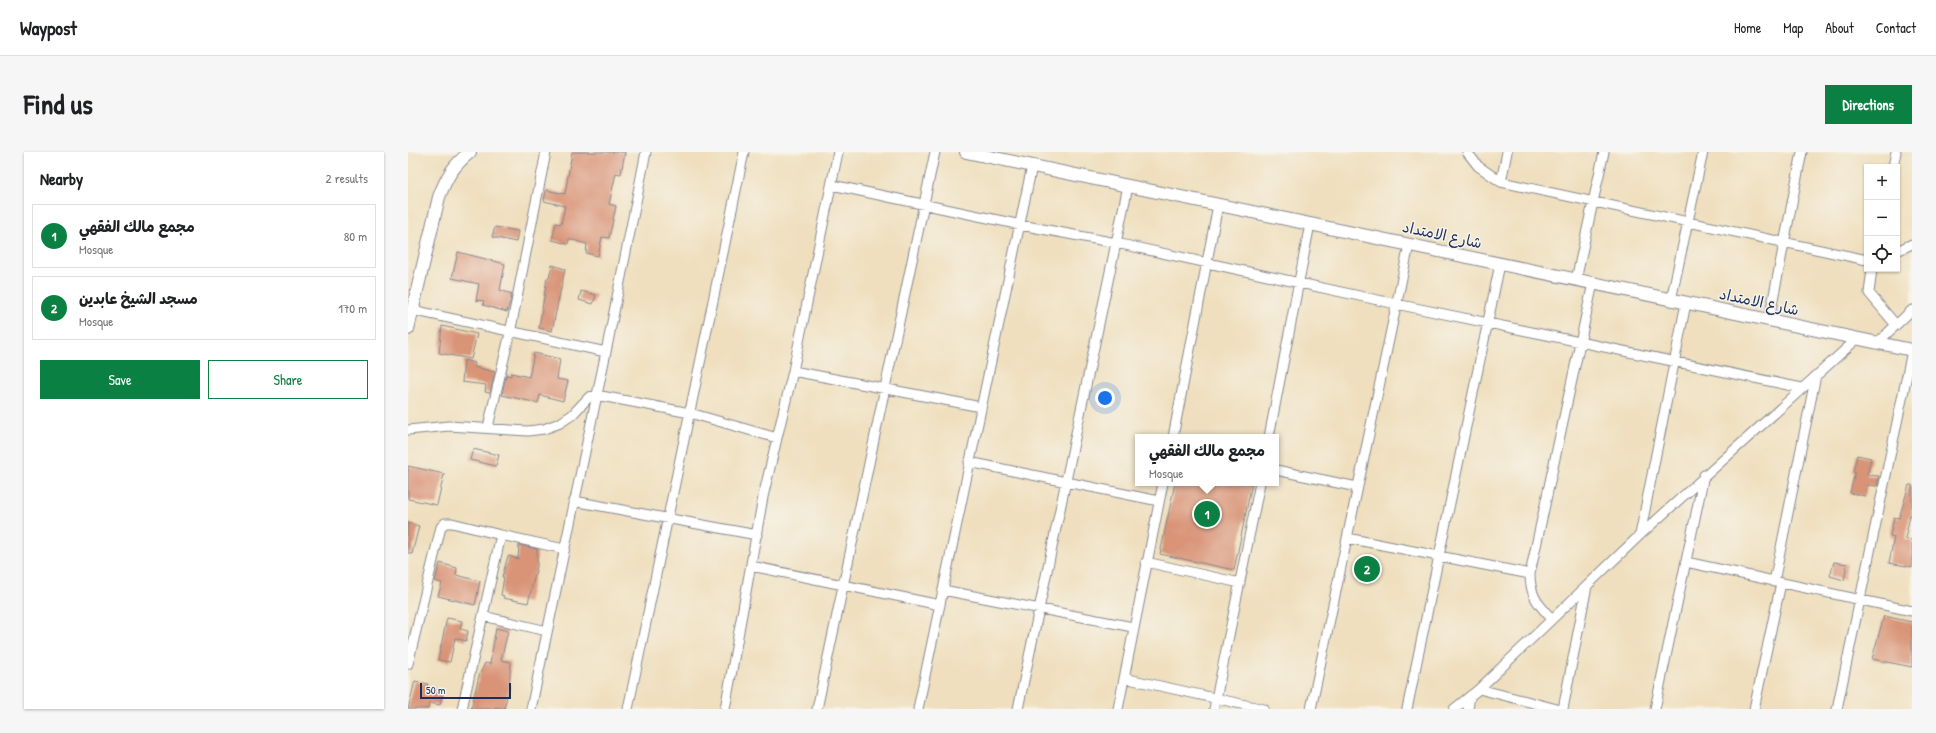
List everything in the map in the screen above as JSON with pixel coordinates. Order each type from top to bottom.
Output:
[{"type":"street","points":[[408,329],[439,197],[447,176],[458,162],[470,152]]},
{"type":"street","points":[[488,427],[510,332],[546,152]]},
{"type":"street","points":[[531,709],[606,352],[646,152]]},
{"type":"street","points":[[628,709],[744,152]]},
{"type":"street","points":[[725,709],[757,535],[777,438],[793,372],[838,152]]},
{"type":"street","points":[[817,709],[886,390],[934,152]]},
{"type":"street","name":"شارع الامتداد","points":[[966,152],[1912,350]]},
{"type":"street","points":[[1467,152],[1478,166],[1501,182],[1864,259]]},
{"type":"street","points":[[1501,182],[1507,152]]},
{"type":"street","points":[[1576,280],[1604,152]]},
{"type":"street","points":[[1671,300],[1704,152]]},
{"type":"street","points":[[1769,320],[1802,152]]},
{"type":"street","points":[[1894,164],[1896,152]]},
{"type":"street","points":[[918,709],[969,462],[1021,225],[1032,166]]},
{"type":"street","points":[[832,185],[1021,225],[1116,243],[1396,304],[1802,388]]},
{"type":"street","points":[[1018,709],[1128,186]]},
{"type":"street","points":[[1174,434],[1218,205]]},
{"type":"street","points":[[1270,434],[1310,224]]},
{"type":"street","points":[[1900,250],[1912,244]]},
{"type":"street","points":[[1311,709],[1409,245]]},
{"type":"street","points":[[1407,709],[1500,264]]},
{"type":"street","points":[[1872,272],[1869,293],[1896,325]]},
{"type":"street","points":[[1552,619],[1535,598],[1530,588],[1530,574],[1593,283]]},
{"type":"street","points":[[1640,535],[1673,361],[1686,303]]},
{"type":"street","points":[[412,310],[606,352]]},
{"type":"street","points":[[1878,342],[1912,310]]},
{"type":"street","points":[[1454,709],[1479,689],[1704,475],[1858,338]]},
{"type":"street","points":[[1837,709],[1861,600],[1912,350]]},
{"type":"street","points":[[793,372],[981,407]]},
{"type":"street","points":[[1754,709],[1816,375]]},
{"type":"street","points":[[408,430],[449,426],[488,427],[528,431],[544,429],[560,423],[572,415],[589,397],[596,395],[690,414],[777,438]]},
{"type":"street","points":[[969,462],[1159,501]]},
{"type":"street","points":[[1279,471],[1357,487]]},
{"type":"street","points":[[1655,709],[1704,475]]},
{"type":"street","points":[[1118,709],[1146,562],[1162,486]]},
{"type":"street","points":[[1214,709],[1259,486]]},
{"type":"street","points":[[574,501],[757,535]]},
{"type":"street","points":[[408,664],[441,528],[445,522],[564,549]]},
{"type":"street","points":[[462,709],[500,535]]},
{"type":"street","points":[[1347,538],[1530,574]]},
{"type":"street","points":[[1146,562],[1240,582]]},
{"type":"street","points":[[1686,562],[1912,611]]},
{"type":"street","points":[[751,566],[940,605]]},
{"type":"street","points":[[1563,709],[1587,586]]},
{"type":"street","points":[[943,590],[1134,627]]},
{"type":"street","points":[[483,616],[547,631]]},
{"type":"street","points":[[1124,678],[1264,709]]},
{"type":"street","points":[[1479,689],[1557,709]]},
{"type":"street","points":[[1468,709],[1470,696]]},
{"type":"building","points":[[572,152],[625,152],[621,174],[616,173],[609,204],[616,206],[609,238],[602,237],[598,256],[586,253],[587,244],[569,239],[568,244],[552,240],[556,223],[561,224],[565,206],[544,201],[546,190],[565,194]]},
{"type":"building","points":[[495,227],[518,231],[516,242],[492,237]]},
{"type":"building","points":[[458,252],[505,264],[500,290],[512,294],[507,312],[483,305],[484,301],[476,300],[479,284],[452,278]]},
{"type":"building","points":[[552,265],[565,269],[552,331],[539,328],[547,278],[549,278]]},
{"type":"building","points":[[581,291],[596,295],[593,304],[579,300]]},
{"type":"building","points":[[442,326],[477,334],[471,359],[439,353]]},
{"type":"building","points":[[534,353],[560,359],[557,379],[568,381],[563,401],[540,395],[538,403],[502,395],[506,375],[511,376],[511,373],[529,377]]},
{"type":"building","points":[[464,360],[475,363],[474,367],[495,372],[490,393],[485,392],[486,385],[462,382]]},
{"type":"building","points":[[473,449],[499,455],[496,466],[470,460]]},
{"type":"building","points":[[1857,455],[1871,458],[1867,475],[1879,476],[1877,486],[1867,485],[1865,496],[1850,493]]},
{"type":"building","points":[[408,466],[444,474],[437,505],[408,499]]},
{"type":"building","points":[[1909,485],[1912,485],[1912,516],[1910,515],[1905,539],[1912,540],[1912,567],[1889,563],[1894,537],[1890,536],[1894,517],[1899,518]]},
{"type":"building","points":[[1174,486],[1251,486],[1234,570],[1160,554]]},
{"type":"building","points":[[408,523],[419,526],[412,554],[408,553]]},
{"type":"building","points":[[519,545],[537,549],[537,566],[528,603],[503,598],[504,596],[501,595],[504,577],[502,577],[508,556],[518,559]]},
{"type":"building","points":[[1834,562],[1847,564],[1844,580],[1830,576]]},
{"type":"building","points":[[440,563],[457,568],[456,575],[480,581],[475,605],[438,596],[442,583],[435,581]]},
{"type":"building","points":[[1884,616],[1912,622],[1912,667],[1872,659]]},
{"type":"building","points":[[447,618],[462,621],[460,629],[468,631],[466,641],[455,638],[450,662],[438,660]]},
{"type":"building","points":[[496,628],[508,631],[501,660],[511,662],[509,688],[504,709],[495,707],[494,709],[471,709],[479,676],[485,663],[490,664]]},
{"type":"building","points":[[415,681],[428,684],[427,687],[443,691],[440,705],[429,703],[428,709],[408,709]]},
{"type":"place","name":"مجمع مالك الفقهي","points":[[1207,514]]},
{"type":"place","name":"مسجد الشيخ عابدين","points":[[1367,569]]}]
